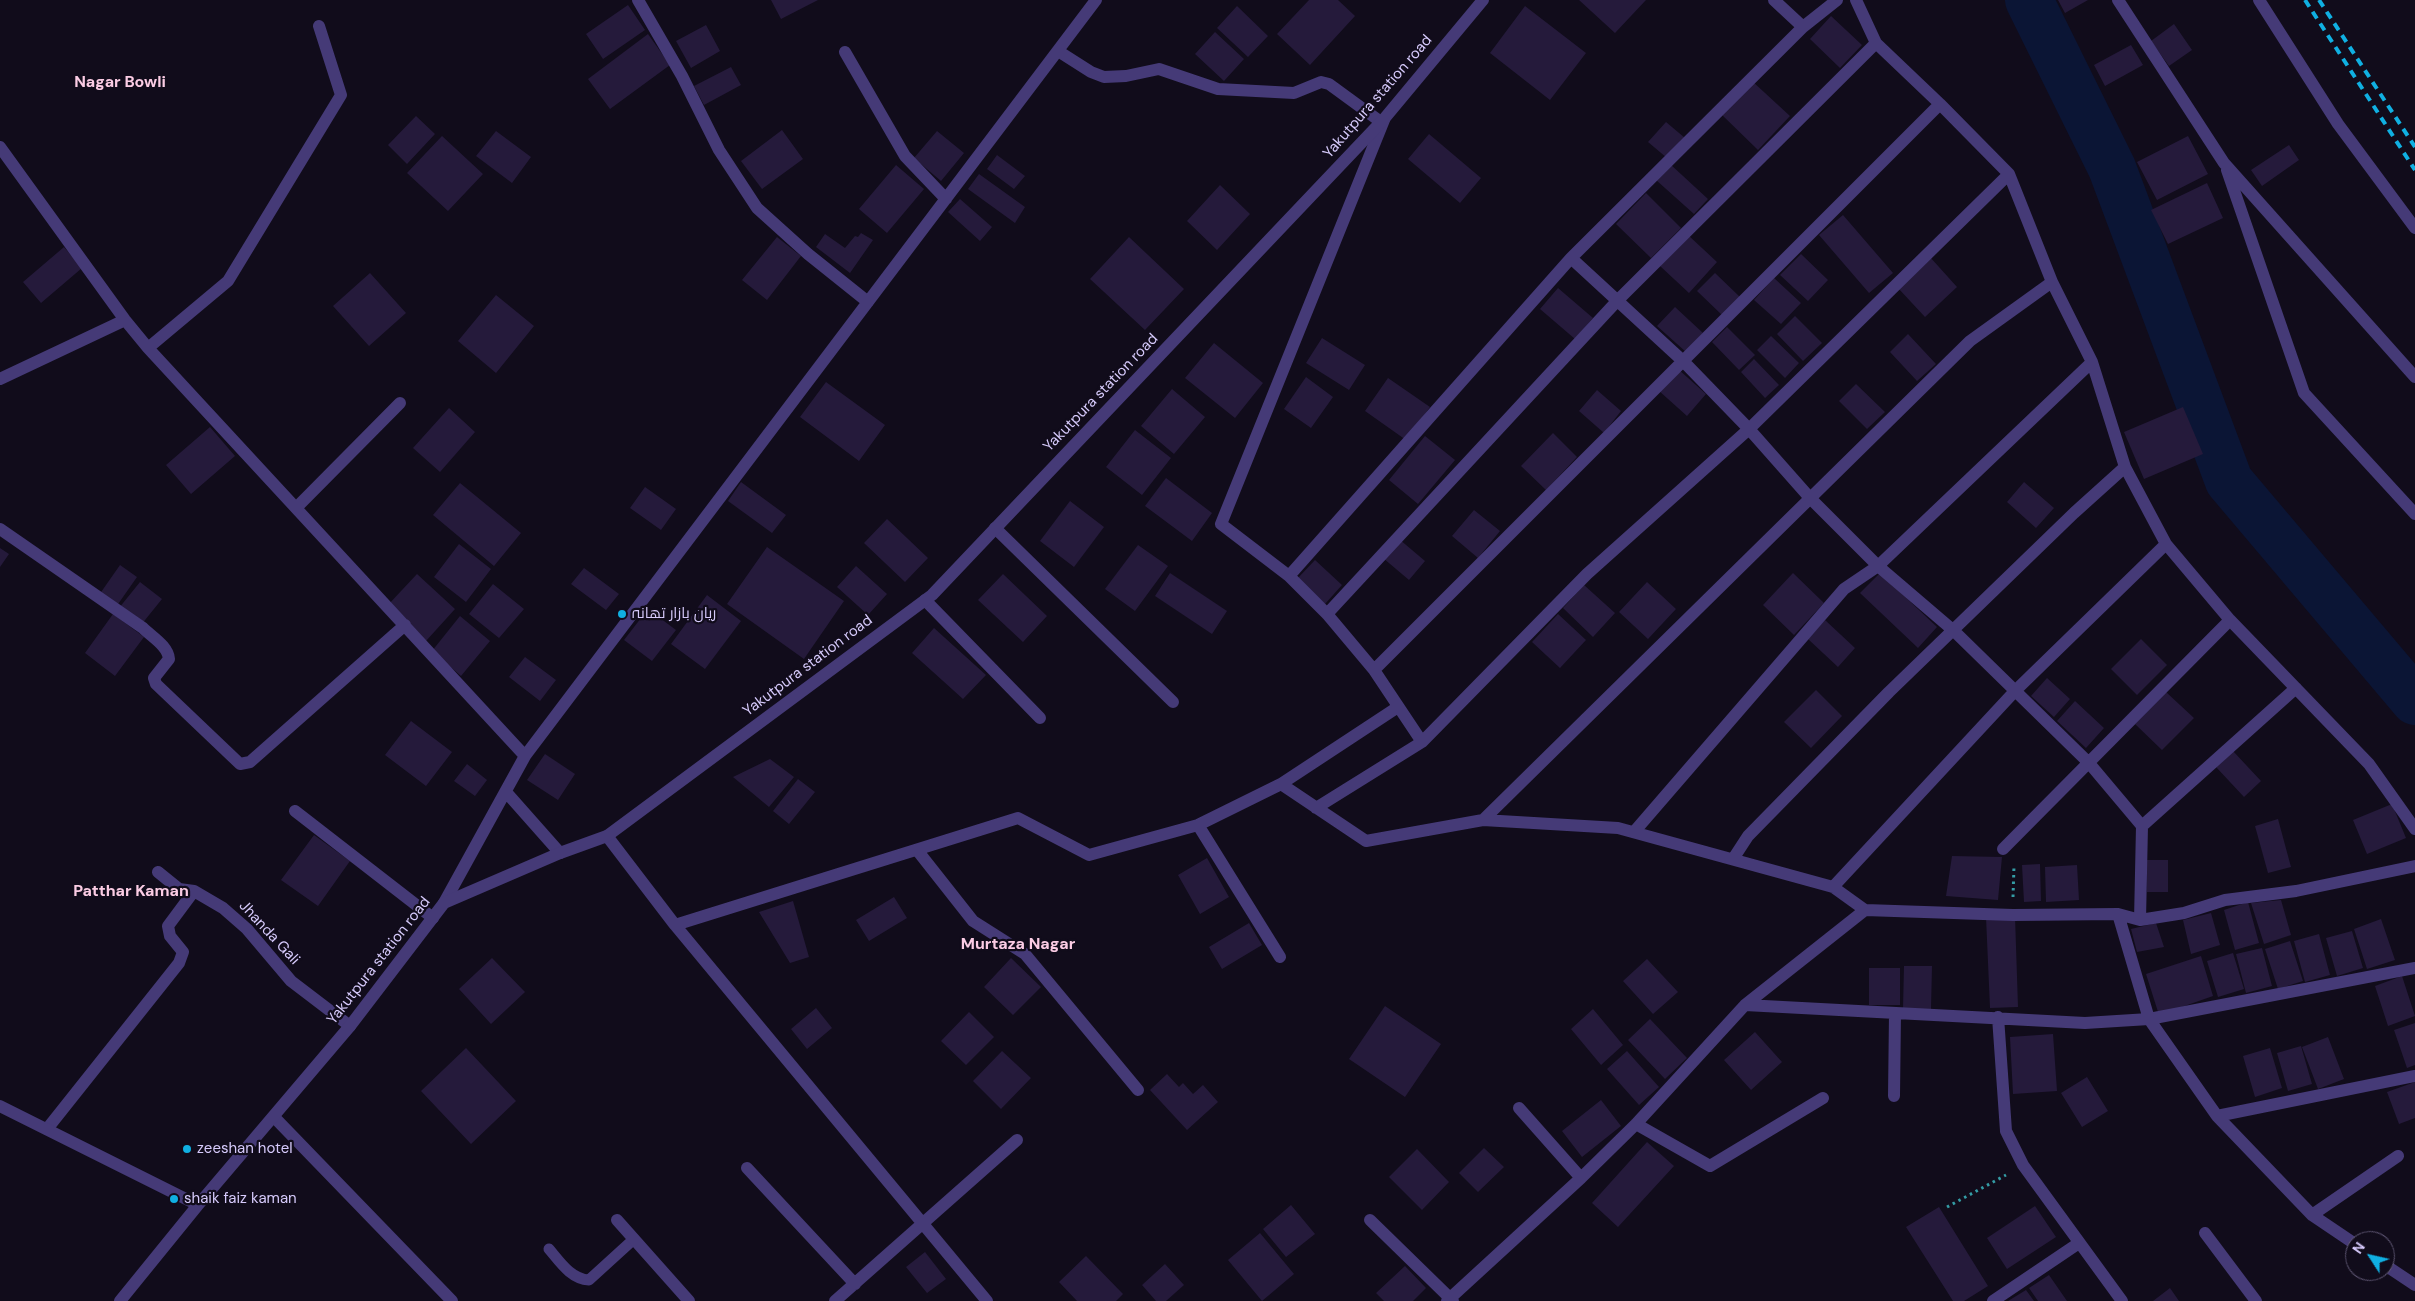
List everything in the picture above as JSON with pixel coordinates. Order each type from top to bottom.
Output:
[{"type":"street","points":[[638,0],[682,76],[719,150],[757,208],[798,246],[868,302]]},
{"type":"street","points":[[444,903],[525,756],[1096,0]]},
{"type":"street","name":"Yakutpura station road","points":[[120,1301],[198,1205],[350,1026],[444,903],[607,836],[925,600],[1382,120],[1483,0]]},
{"type":"street","points":[[1774,0],[1803,27]]},
{"type":"street","points":[[1289,576],[1571,258],[1803,27],[1837,0]]},
{"type":"street","points":[[1856,0],[1876,43],[1940,104],[2008,174],[2052,282],[2092,362],[2125,466],[2166,544],[2230,620],[2369,764],[2415,830]]},
{"type":"street","points":[[2118,0],[2224,163],[2415,377]]},
{"type":"street","points":[[2259,0],[2338,124],[2415,228]]},
{"type":"street","points":[[148,348],[228,281],[340,94],[319,26]]},
{"type":"street","points":[[1327,614],[1618,300],[1876,43]]},
{"type":"street","points":[[1058,51],[1091,72],[1104,76],[1126,76],[1159,69],[1218,89],[1294,93],[1321,82],[1329,84],[1382,120],[1221,524],[1289,576],[1327,614],[1374,670],[1422,742]]},
{"type":"street","points":[[845,52],[905,156],[946,199]]},
{"type":"street","points":[[1374,670],[1940,104]]},
{"type":"street","points":[[0,147],[125,320],[148,348],[525,756]]},
{"type":"street","points":[[2224,163],[2304,393],[2415,514]]},
{"type":"street","points":[[1316,808],[1422,742],[1588,574],[1749,429],[2008,174]]},
{"type":"street","points":[[1571,258],[1684,362],[1749,429],[1810,498],[1878,566],[1954,631],[2089,763],[2142,826],[2140,920]]},
{"type":"street","points":[[1483,820],[1970,341],[2052,282]]},
{"type":"street","points":[[1,377],[125,320]]},
{"type":"street","points":[[1634,832],[1844,590],[1878,566],[2092,362]]},
{"type":"street","points":[[296,508],[400,403]]},
{"type":"street","points":[[1733,860],[1754,829],[1889,692],[1954,631],[2068,518],[2125,466]]},
{"type":"street","points":[[995,528],[1173,702]]},
{"type":"street","points":[[0,529],[143,628],[164,648],[168,653],[169,659],[154,678],[156,684],[240,764],[250,762],[405,625]]},
{"type":"street","points":[[1833,888],[2015,691],[2166,544]]},
{"type":"street","points":[[925,600],[1040,718]]},
{"type":"street","points":[[2003,849],[2230,620]]},
{"type":"street","points":[[2142,826],[2296,688]]},
{"type":"street","points":[[675,925],[1018,818],[1089,854],[1198,825],[1280,784],[1398,707]]},
{"type":"street","points":[[1280,784],[1366,841],[1483,820],[1618,828],[1833,888],[1865,910],[2013,915],[2118,914],[2140,920],[2184,913],[2225,900],[2296,891],[2415,866]]},
{"type":"street","points":[[506,792],[560,854]]},
{"type":"street","points":[[295,811],[432,918]]},
{"type":"street","points":[[1198,825],[1280,957]]},
{"type":"street","points":[[607,836],[675,925],[987,1301]]},
{"type":"street","points":[[917,850],[973,921],[1025,954],[1138,1090]]},
{"type":"street","name":"Jhanda Gali","points":[[158,872],[178,889],[194,891],[229,913],[247,929],[291,980],[350,1026]]},
{"type":"street","points":[[47,1129],[179,963],[183,952],[170,936],[168,926],[194,891]]},
{"type":"street","points":[[1370,1220],[1450,1300],[1636,1124],[1745,1005],[1865,910]]},
{"type":"street","points":[[2118,914],[2149,1019],[2217,1116],[2312,1215],[2345,1237]]},
{"type":"street","points":[[1745,1005],[2085,1023],[2149,1019],[2415,968]]},
{"type":"street","points":[[1894,1096],[1895,1013]]},
{"type":"street","points":[[1998,1017],[2006,1131],[2023,1165],[2122,1301]]},
{"type":"street","points":[[2217,1116],[2415,1076]]},
{"type":"street","points":[[1636,1124],[1710,1166],[1823,1098]]},
{"type":"street","points":[[0,1106],[198,1205]]},
{"type":"street","points":[[1518,1108],[1581,1178]]},
{"type":"street","points":[[274,1117],[452,1301]]},
{"type":"street","points":[[836,1301],[1017,1140]]},
{"type":"street","points":[[2312,1215],[2398,1156]]},
{"type":"street","points":[[748,1168],[856,1284]]},
{"type":"street","points":[[618,1220],[689,1301]]},
{"type":"street","points":[[2205,1233],[2251,1299]]},
{"type":"street","points":[[1993,1301],[2079,1243]]},
{"type":"street","points":[[2395,1271],[2415,1285]]},
{"type":"lane","points":[[549,1249],[571,1274],[580,1280],[589,1280],[634,1239]]},
{"type":"path","points":[[2003,849],[2015,856],[2013,915]]},
{"type":"path","points":[[1947,1207],[2023,1165]]},
{"type":"building","points":[[771,0],[818,0],[781,19]]},
{"type":"building","points":[[1309,0],[1338,0],[1355,16],[1310,65],[1277,34]]},
{"type":"building","points":[[1579,0],[1646,0],[1615,33]]},
{"type":"building","points":[[2058,0],[2088,0],[2065,13]]},
{"type":"building","points":[[628,5],[645,30],[603,59],[586,34]]},
{"type":"building","points":[[1237,6],[1268,36],[1248,57],[1217,28]]},
{"type":"building","points":[[1525,6],[1586,53],[1550,100],[1490,53]]},
{"type":"building","points":[[1831,16],[1862,45],[1840,68],[1810,39]]},
{"type":"building","points":[[2174,24],[2192,50],[2169,66],[2151,41]]},
{"type":"building","points":[[706,25],[720,51],[691,68],[676,41]]},
{"type":"building","points":[[1215,32],[1244,59],[1224,81],[1195,54]]},
{"type":"building","points":[[648,34],[670,65],[610,109],[588,79]]},
{"type":"building","points":[[2131,45],[2143,65],[2105,86],[2094,65]]},
{"type":"building","points":[[731,67],[741,85],[704,105],[694,86]]},
{"type":"building","points":[[1752,81],[1790,116],[1758,150],[1721,114]]},
{"type":"building","points":[[416,116],[435,134],[407,164],[388,145]]},
{"type":"building","points":[[1666,122],[1685,138],[1667,158],[1648,142]]},
{"type":"building","points":[[782,130],[803,159],[762,189],[741,161]]},
{"type":"building","points":[[496,131],[531,157],[512,183],[476,156]]},
{"type":"building","points":[[937,131],[964,153],[941,181],[914,158]]},
{"type":"building","points":[[1429,134],[1481,178],[1460,203],[1408,159]]},
{"type":"building","points":[[442,136],[483,174],[448,211],[407,173]]},
{"type":"building","points":[[2188,136],[2208,174],[2157,200],[2137,162]]},
{"type":"building","points":[[2289,145],[2299,160],[2262,186],[2251,170]]},
{"type":"building","points":[[997,155],[1025,176],[1014,189],[987,169]]},
{"type":"building","points":[[1670,164],[1708,199],[1694,214],[1656,180]]},
{"type":"building","points":[[896,165],[924,189],[887,233],[859,209]]},
{"type":"building","points":[[979,174],[1025,207],[1015,223],[968,189]]},
{"type":"building","points":[[2207,183],[2223,218],[2168,244],[2151,210]]},
{"type":"building","points":[[1220,185],[1250,214],[1217,250],[1187,221]]},
{"type":"building","points":[[1646,193],[1681,228],[1651,258],[1616,224]]},
{"type":"building","points":[[960,199],[992,227],[980,241],[948,212]]},
{"type":"building","points":[[1843,215],[1893,273],[1869,293],[1819,235]]},
{"type":"building","points":[[861,233],[873,240],[850,273],[816,247],[825,234],[845,248],[855,236],[858,237]]},
{"type":"building","points":[[1688,235],[1717,262],[1689,293],[1660,266]]},
{"type":"building","points":[[777,237],[801,256],[767,300],[742,280]]},
{"type":"building","points":[[1129,237],[1184,289],[1145,330],[1090,279]]},
{"type":"building","points":[[64,247],[82,268],[41,303],[23,282]]},
{"type":"building","points":[[1801,254],[1828,280],[1808,301],[1780,275]]},
{"type":"building","points":[[1930,257],[1957,287],[1925,317],[1898,288]]},
{"type":"building","points":[[370,273],[406,313],[369,346],[333,306]]},
{"type":"building","points":[[1715,273],[1740,297],[1722,315],[1697,291]]},
{"type":"building","points":[[1774,278],[1801,303],[1781,324],[1754,300]]},
{"type":"building","points":[[1558,288],[1593,318],[1575,339],[1540,309]]},
{"type":"building","points":[[496,295],[534,326],[496,373],[458,341]]},
{"type":"building","points":[[1675,307],[1703,333],[1686,352],[1657,326]]},
{"type":"building","points":[[1795,316],[1822,343],[1803,361],[1777,334]]},
{"type":"building","points":[[1727,327],[1755,355],[1739,370],[1712,342]]},
{"type":"building","points":[[1908,334],[1936,364],[1917,381],[1890,352]]},
{"type":"building","points":[[1771,336],[1799,363],[1785,378],[1757,350]]},
{"type":"building","points":[[1322,338],[1365,365],[1349,390],[1306,363]]},
{"type":"building","points":[[1214,343],[1263,383],[1235,418],[1185,378]]},
{"type":"building","points":[[1754,359],[1779,385],[1765,398],[1741,372]]},
{"type":"building","points":[[1678,369],[1706,394],[1687,416],[1658,390]]},
{"type":"building","points":[[1306,377],[1333,397],[1311,428],[1284,409]]},
{"type":"building","points":[[1388,378],[1430,407],[1406,440],[1365,411]]},
{"type":"building","points":[[826,382],[885,425],[859,461],[800,417]]},
{"type":"building","points":[[1856,384],[1885,412],[1867,429],[1839,401]]},
{"type":"building","points":[[1172,389],[1205,417],[1174,454],[1141,426]]},
{"type":"building","points":[[1597,390],[1621,411],[1604,433],[1579,411]]},
{"type":"building","points":[[2183,407],[2203,454],[2144,479],[2124,432]]},
{"type":"building","points":[[449,408],[475,432],[440,472],[413,448]]},
{"type":"building","points":[[210,427],[235,456],[191,494],[166,465]]},
{"type":"building","points":[[1135,430],[1171,458],[1142,495],[1106,467]]},
{"type":"building","points":[[1553,433],[1577,457],[1546,490],[1521,466]]},
{"type":"building","points":[[1425,436],[1455,460],[1418,504],[1389,480]]},
{"type":"building","points":[[1166,478],[1212,513],[1192,541],[1145,506]]},
{"type":"building","points":[[741,482],[786,515],[772,533],[728,501]]},
{"type":"building","points":[[2024,482],[2054,508],[2036,528],[2007,502]]},
{"type":"building","points":[[460,483],[521,533],[494,566],[433,515]]},
{"type":"building","points":[[645,487],[676,509],[661,530],[630,508]]},
{"type":"building","points":[[1070,501],[1104,527],[1074,567],[1040,541]]},
{"type":"building","points":[[1474,510],[1500,531],[1478,558],[1452,536]]},
{"type":"building","points":[[887,519],[928,558],[905,582],[864,543]]},
{"type":"building","points":[[1399,539],[1425,561],[1409,580],[1383,558]]},
{"type":"building","points":[[459,544],[491,569],[466,602],[434,577]]},
{"type":"building","points":[[1138,545],[1168,566],[1135,611],[1105,589]]},
{"type":"building","points":[[767,547],[844,601],[804,659],[727,604]]},
{"type":"building","points":[[0,548],[9,554],[0,567]]},
{"type":"building","points":[[1315,560],[1342,585],[1325,604],[1297,579]]},
{"type":"building","points":[[120,565],[137,577],[116,607],[99,595]]},
{"type":"building","points":[[856,566],[887,594],[868,615],[837,587]]},
{"type":"building","points":[[584,568],[619,594],[606,610],[571,584]]},
{"type":"building","points":[[1170,573],[1227,611],[1212,634],[1155,596]]},
{"type":"building","points":[[1793,573],[1824,603],[1794,635],[1763,605]]},
{"type":"building","points":[[1880,573],[1937,627],[1918,648],[1860,593]]},
{"type":"building","points":[[417,574],[455,609],[426,641],[387,606]]},
{"type":"building","points":[[1003,574],[1047,616],[1023,642],[978,600]]},
{"type":"building","points":[[140,582],[162,599],[141,625],[119,608]]},
{"type":"building","points":[[1647,582],[1676,609],[1648,639],[1619,612]]},
{"type":"building","points":[[493,584],[524,609],[499,638],[469,614]]},
{"type":"building","points":[[1584,585],[1615,613],[1593,637],[1563,608]]},
{"type":"building","points":[[707,595],[741,621],[705,669],[671,644]]},
{"type":"building","points":[[648,609],[676,630],[652,661],[624,640]]},
{"type":"building","points":[[113,614],[144,637],[115,676],[85,653]]},
{"type":"building","points":[[1558,614],[1586,640],[1560,668],[1532,642]]},
{"type":"building","points":[[460,616],[490,641],[461,676],[432,651]]},
{"type":"building","points":[[1825,620],[1855,648],[1838,667],[1808,639]]},
{"type":"building","points":[[934,628],[986,675],[963,699],[912,653]]},
{"type":"building","points":[[2141,639],[2167,665],[2137,695],[2111,669]]},
{"type":"building","points":[[525,657],[556,680],[540,701],[509,677]]},
{"type":"building","points":[[2047,678],[2070,699],[2054,717],[2031,696]]},
{"type":"building","points":[[1816,690],[1842,716],[1811,748],[1784,722]]},
{"type":"building","points":[[2166,692],[2194,718],[2162,750],[2135,724]]},
{"type":"building","points":[[2075,701],[2104,728],[2086,748],[2057,721]]},
{"type":"building","points":[[411,721],[452,752],[426,786],[385,755]]},
{"type":"building","points":[[2233,751],[2261,781],[2244,797],[2216,767]]},
{"type":"building","points":[[545,754],[575,774],[558,800],[527,780]]},
{"type":"building","points":[[770,759],[794,777],[769,807],[733,777]]},
{"type":"building","points":[[467,764],[487,780],[475,796],[454,781]]},
{"type":"building","points":[[798,779],[815,792],[789,824],[773,811]]},
{"type":"building","points":[[2392,804],[2406,838],[2367,854],[2353,820]]},
{"type":"building","points":[[2278,819],[2291,867],[2268,873],[2255,826]]},
{"type":"building","points":[[314,835],[350,861],[318,906],[281,880]]},
{"type":"building","points":[[1952,856],[2002,857],[1998,900],[1946,896]]},
{"type":"building","points":[[1207,858],[1229,897],[1200,914],[1178,875]]},
{"type":"building","points":[[2147,860],[2168,860],[2168,892],[2147,892]]},
{"type":"building","points":[[2040,864],[2041,901],[2024,902],[2022,865]]},
{"type":"building","points":[[2077,865],[2079,900],[2046,902],[2045,867]]},
{"type":"building","points":[[894,897],[907,918],[869,941],[856,920]]},
{"type":"building","points":[[2281,900],[2291,935],[2264,944],[2251,903]]},
{"type":"building","points":[[793,901],[809,957],[790,963],[759,912]]},
{"type":"building","points":[[2248,902],[2259,943],[2235,950],[2224,910]]},
{"type":"building","points":[[2211,913],[2220,945],[2191,954],[2183,920]]},
{"type":"building","points":[[2015,916],[2018,1007],[1990,1008],[1986,917]]},
{"type":"building","points":[[2381,919],[2395,960],[2367,969],[2354,929]]},
{"type":"building","points":[[1249,923],[1262,945],[1222,969],[1209,947]]},
{"type":"building","points":[[2156,923],[2164,947],[2137,952],[2131,929]]},
{"type":"building","points":[[2352,931],[2363,968],[2337,976],[2326,938]]},
{"type":"building","points":[[2319,934],[2330,975],[2305,982],[2294,941]]},
{"type":"building","points":[[2290,941],[2303,981],[2278,989],[2265,949]]},
{"type":"building","points":[[2262,948],[2272,986],[2246,993],[2236,954]]},
{"type":"building","points":[[2233,953],[2244,989],[2218,997],[2207,961]]},
{"type":"building","points":[[2201,956],[2213,996],[2159,1015],[2146,974]]},
{"type":"building","points":[[492,958],[525,992],[491,1024],[459,989]]},
{"type":"building","points":[[1011,958],[1041,987],[1013,1015],[984,987]]},
{"type":"building","points":[[1647,959],[1678,992],[1653,1014],[1623,981]]},
{"type":"building","points":[[1904,966],[1932,966],[1931,1009],[1903,1009]]},
{"type":"building","points":[[1869,968],[1900,968],[1900,1005],[1869,1005]]},
{"type":"building","points":[[2402,976],[2415,1016],[2388,1026],[2375,986]]},
{"type":"building","points":[[1385,1006],[1441,1044],[1405,1097],[1349,1059]]},
{"type":"building","points":[[816,1008],[832,1028],[807,1049],[791,1029]]},
{"type":"building","points":[[1593,1009],[1623,1045],[1601,1065],[1571,1029]]},
{"type":"building","points":[[969,1012],[994,1037],[966,1065],[941,1041]]},
{"type":"building","points":[[1650,1019],[1687,1058],[1665,1079],[1628,1040]]},
{"type":"building","points":[[2415,1023],[2415,1065],[2407,1068],[2394,1030]]},
{"type":"building","points":[[1755,1032],[1782,1062],[1751,1090],[1724,1060]]},
{"type":"building","points":[[2053,1034],[2057,1091],[2013,1094],[2010,1037]]},
{"type":"building","points":[[2328,1037],[2344,1079],[2318,1089],[2302,1047]]},
{"type":"building","points":[[2301,1046],[2312,1084],[2288,1091],[2277,1053]]},
{"type":"building","points":[[466,1048],[516,1101],[471,1144],[421,1091]]},
{"type":"building","points":[[2270,1048],[2282,1088],[2255,1097],[2243,1056]]},
{"type":"building","points":[[1002,1051],[1031,1078],[1001,1109],[973,1081]]},
{"type":"building","points":[[1627,1051],[1659,1087],[1639,1105],[1607,1069]]},
{"type":"building","points":[[1167,1074],[1179,1087],[1183,1083],[1193,1094],[1203,1085],[1218,1102],[1187,1130],[1150,1090]]},
{"type":"building","points":[[2087,1077],[2108,1111],[2082,1127],[2061,1093]]},
{"type":"building","points":[[2415,1082],[2415,1118],[2399,1124],[2387,1092]]},
{"type":"building","points":[[1601,1100],[1621,1126],[1582,1157],[1562,1131]]},
{"type":"building","points":[[1647,1142],[1674,1166],[1618,1227],[1592,1203]]},
{"type":"building","points":[[1484,1148],[1504,1167],[1478,1192],[1459,1173]]},
{"type":"building","points":[[1417,1149],[1449,1182],[1422,1210],[1389,1177]]},
{"type":"building","points":[[1291,1205],[1315,1234],[1286,1257],[1263,1229]]},
{"type":"building","points":[[2035,1206],[2056,1237],[2007,1269],[1987,1238]]},
{"type":"building","points":[[1939,1207],[1988,1286],[1964,1301],[1953,1301],[1906,1227]]},
{"type":"building","points":[[1260,1233],[1294,1274],[1262,1301],[1228,1260]]},
{"type":"building","points":[[925,1252],[946,1279],[927,1293],[906,1267]]},
{"type":"building","points":[[1086,1256],[1123,1294],[1116,1301],[1077,1301],[1059,1282]]},
{"type":"building","points":[[1165,1264],[1184,1285],[1166,1301],[1156,1301],[1142,1285]]},
{"type":"building","points":[[1405,1266],[1426,1288],[1413,1301],[1384,1301],[1376,1293]]},
{"type":"building","points":[[2049,1275],[2067,1301],[2038,1301],[2029,1288]]},
{"type":"building","points":[[2170,1288],[2179,1301],[2153,1301]]},
{"type":"building","points":[[2026,1290],[2034,1301],[2008,1301]]},
{"type":"waterway","points":[[2029,0],[2112,168],[2229,481],[2415,701]]},
{"type":"railway","points":[[2305,0],[2415,170]]},
{"type":"railway","points":[[2319,0],[2415,147]]},
{"type":"place","name":"ریان بازار تھانہ","points":[[622,614]]},
{"type":"place","name":"zeeshan hotel","points":[[187,1149]]},
{"type":"place","name":"shaik faiz kaman","points":[[174,1199]]},
{"type":"district","name":"Nagar Bowli","points":[[120,83]]},
{"type":"district","name":"Patthar Kaman","points":[[131,892]]},
{"type":"district","name":"Murtaza Nagar","points":[[1018,945]]}]
